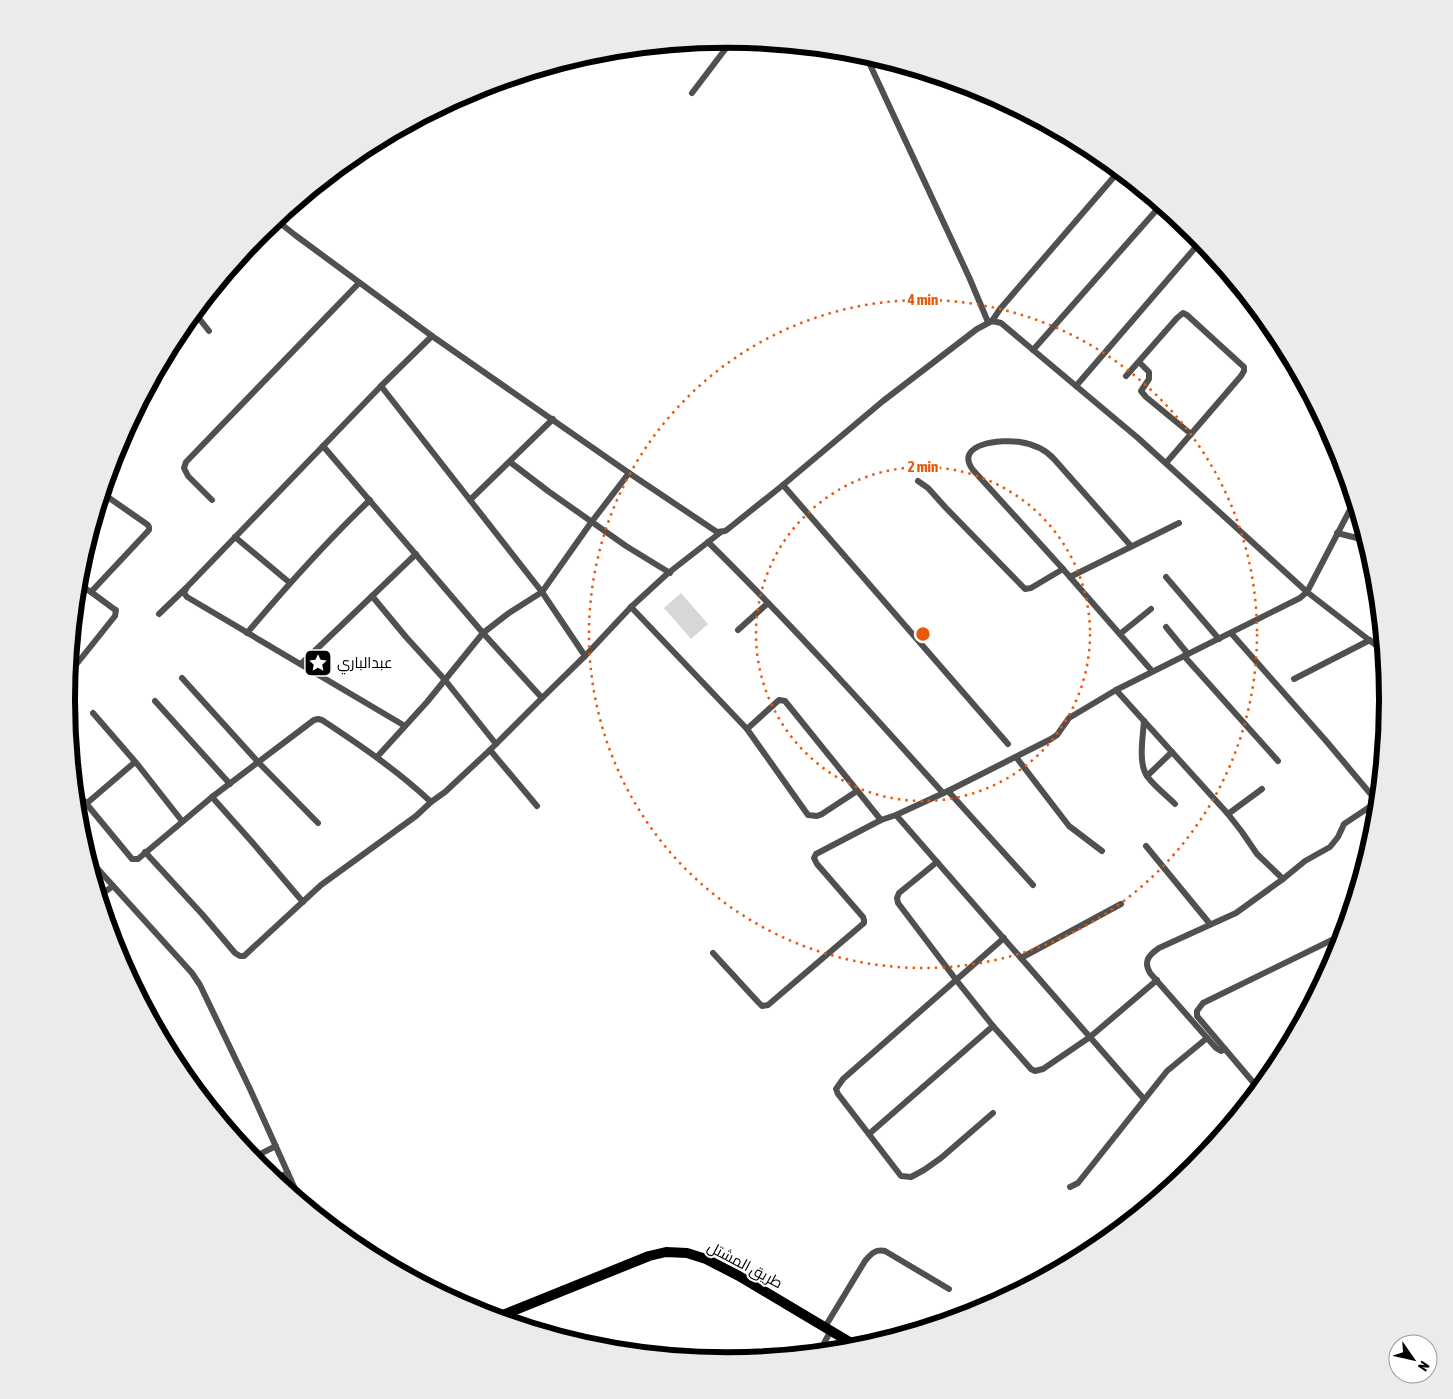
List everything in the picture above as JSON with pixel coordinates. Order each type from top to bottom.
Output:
[{"type":"main road","name":"طريق المشتل","points":[[507,1313],[648,1256],[666,1252],[687,1253],[706,1259],[739,1276],[847,1340]]},
{"type":"street","points":[[692,93],[726,48]]},
{"type":"street","points":[[870,64],[990,322]]},
{"type":"street","points":[[145,852],[235,953],[240,956],[247,955],[321,885],[416,816],[444,792],[586,656],[631,607],[670,572],[783,486],[884,401],[977,329],[990,322],[1115,176]]},
{"type":"street","points":[[1033,350],[1157,210]]},
{"type":"street","points":[[281,224],[432,336],[629,473],[717,532],[721,532]]},
{"type":"street","points":[[1076,386],[1196,247]]},
{"type":"street","points":[[212,500],[186,472],[184,468],[186,462],[359,283]]},
{"type":"street","points":[[1126,376],[1182,313],[1187,315],[1244,367],[1244,372],[1241,376],[1166,463]]},
{"type":"street","points":[[198,317],[210,331]]},
{"type":"street","points":[[990,322],[996,322],[1006,327],[1166,463],[1307,592],[1376,645]]},
{"type":"street","points":[[159,614],[432,336]]},
{"type":"street","points":[[1139,362],[1149,372],[1149,379],[1141,391],[1191,434]]},
{"type":"street","points":[[381,386],[542,592],[586,656]]},
{"type":"street","points":[[470,500],[553,419]]},
{"type":"street","points":[[1131,546],[1044,450],[1034,445],[1013,441],[987,444],[977,447],[970,453],[969,464],[1152,671]]},
{"type":"street","points":[[323,446],[542,698]]},
{"type":"street","points":[[510,462],[591,522],[644,558],[670,572]]},
{"type":"street","points":[[377,757],[484,633],[521,605],[542,592],[591,522],[629,473]]},
{"type":"street","points":[[918,481],[928,488],[1024,589],[1031,588],[1063,569]]},
{"type":"street","points":[[783,486],[1008,744]]},
{"type":"street","points":[[91,592],[149,527],[107,497]]},
{"type":"street","points":[[247,633],[290,583],[370,500]]},
{"type":"street","points":[[713,952],[762,1006],[768,1005],[864,923],[863,917],[814,858],[816,854],[881,820],[945,792],[1051,740],[1070,718],[1116,690],[1300,598],[1307,592],[1350,510]]},
{"type":"street","points":[[1070,577],[1179,524]]},
{"type":"street","points":[[1337,533],[1358,538]]},
{"type":"street","points":[[235,537],[290,583]]},
{"type":"street","points":[[708,542],[768,603],[1033,885]]},
{"type":"street","points":[[301,664],[416,554]]},
{"type":"street","points":[[1166,577],[1219,639]]},
{"type":"street","points":[[186,587],[184,592],[187,597],[405,726]]},
{"type":"street","points":[[76,665],[116,613],[114,609],[84,588]]},
{"type":"street","points":[[372,596],[496,744]]},
{"type":"street","points":[[738,630],[768,603]]},
{"type":"street","points":[[631,607],[747,728],[808,815],[822,814],[856,790]]},
{"type":"street","points":[[1120,634],[1151,609]]},
{"type":"street","points":[[1166,627],[1186,655],[1278,761]]},
{"type":"street","points":[[1231,633],[1371,795]]},
{"type":"street","points":[[1294,678],[1370,640]]},
{"type":"street","points":[[182,678],[258,762],[318,823]]},
{"type":"street","points":[[1116,690],[1228,814],[1256,854],[1283,879]]},
{"type":"street","points":[[747,728],[779,700],[784,701],[881,820]]},
{"type":"street","points":[[155,701],[230,784]]},
{"type":"street","points":[[93,713],[135,762],[182,822]]},
{"type":"street","points":[[82,799],[132,858],[138,858],[212,797],[314,720],[318,719],[377,757],[416,787],[431,802]]},
{"type":"street","points":[[1144,721],[1142,756],[1144,769],[1147,776],[1175,804]]},
{"type":"street","points":[[490,750],[537,806]]},
{"type":"street","points":[[1147,776],[1172,752]]},
{"type":"street","points":[[1016,757],[1069,826],[1102,852]]},
{"type":"street","points":[[86,804],[135,762]]},
{"type":"street","points":[[1228,814],[1262,790]]},
{"type":"street","points":[[212,797],[303,902]]},
{"type":"street","points":[[1225,1049],[1218,1050],[1156,980],[1147,967],[1147,960],[1150,954],[1159,948],[1236,913],[1305,862],[1330,847],[1338,837],[1344,824],[1369,807]]},
{"type":"street","points":[[896,815],[1144,1099]]},
{"type":"street","points":[[1146,846],[1210,924]]},
{"type":"street","points":[[937,862],[899,893],[898,902],[957,981],[1031,1069],[1035,1071],[1043,1069],[1090,1037],[1156,980]]},
{"type":"street","points":[[97,868],[192,974],[200,986],[295,1188]]},
{"type":"street","points":[[104,892],[113,886]]},
{"type":"street","points":[[1021,958],[1121,904]]},
{"type":"street","points":[[993,1113],[941,1158],[912,1177],[901,1176],[836,1089],[870,1055],[1004,938]]},
{"type":"street","points":[[1254,1083],[1197,1016],[1197,1011],[1203,1003],[1333,940]]},
{"type":"street","points":[[868,1134],[993,1026]]},
{"type":"street","points":[[1070,1187],[1078,1182],[1167,1071],[1207,1038]]},
{"type":"street","points":[[259,1154],[276,1146]]},
{"type":"street","points":[[281,1176],[288,1173]]},
{"type":"street","points":[[822,1344],[828,1328],[865,1261],[874,1252],[885,1251],[949,1289]]},
{"type":"shaded area","points":[[681,593],[708,624],[691,639],[664,608]]},
{"type":"place","name":"عبدالباري","points":[[318,663]]}]
